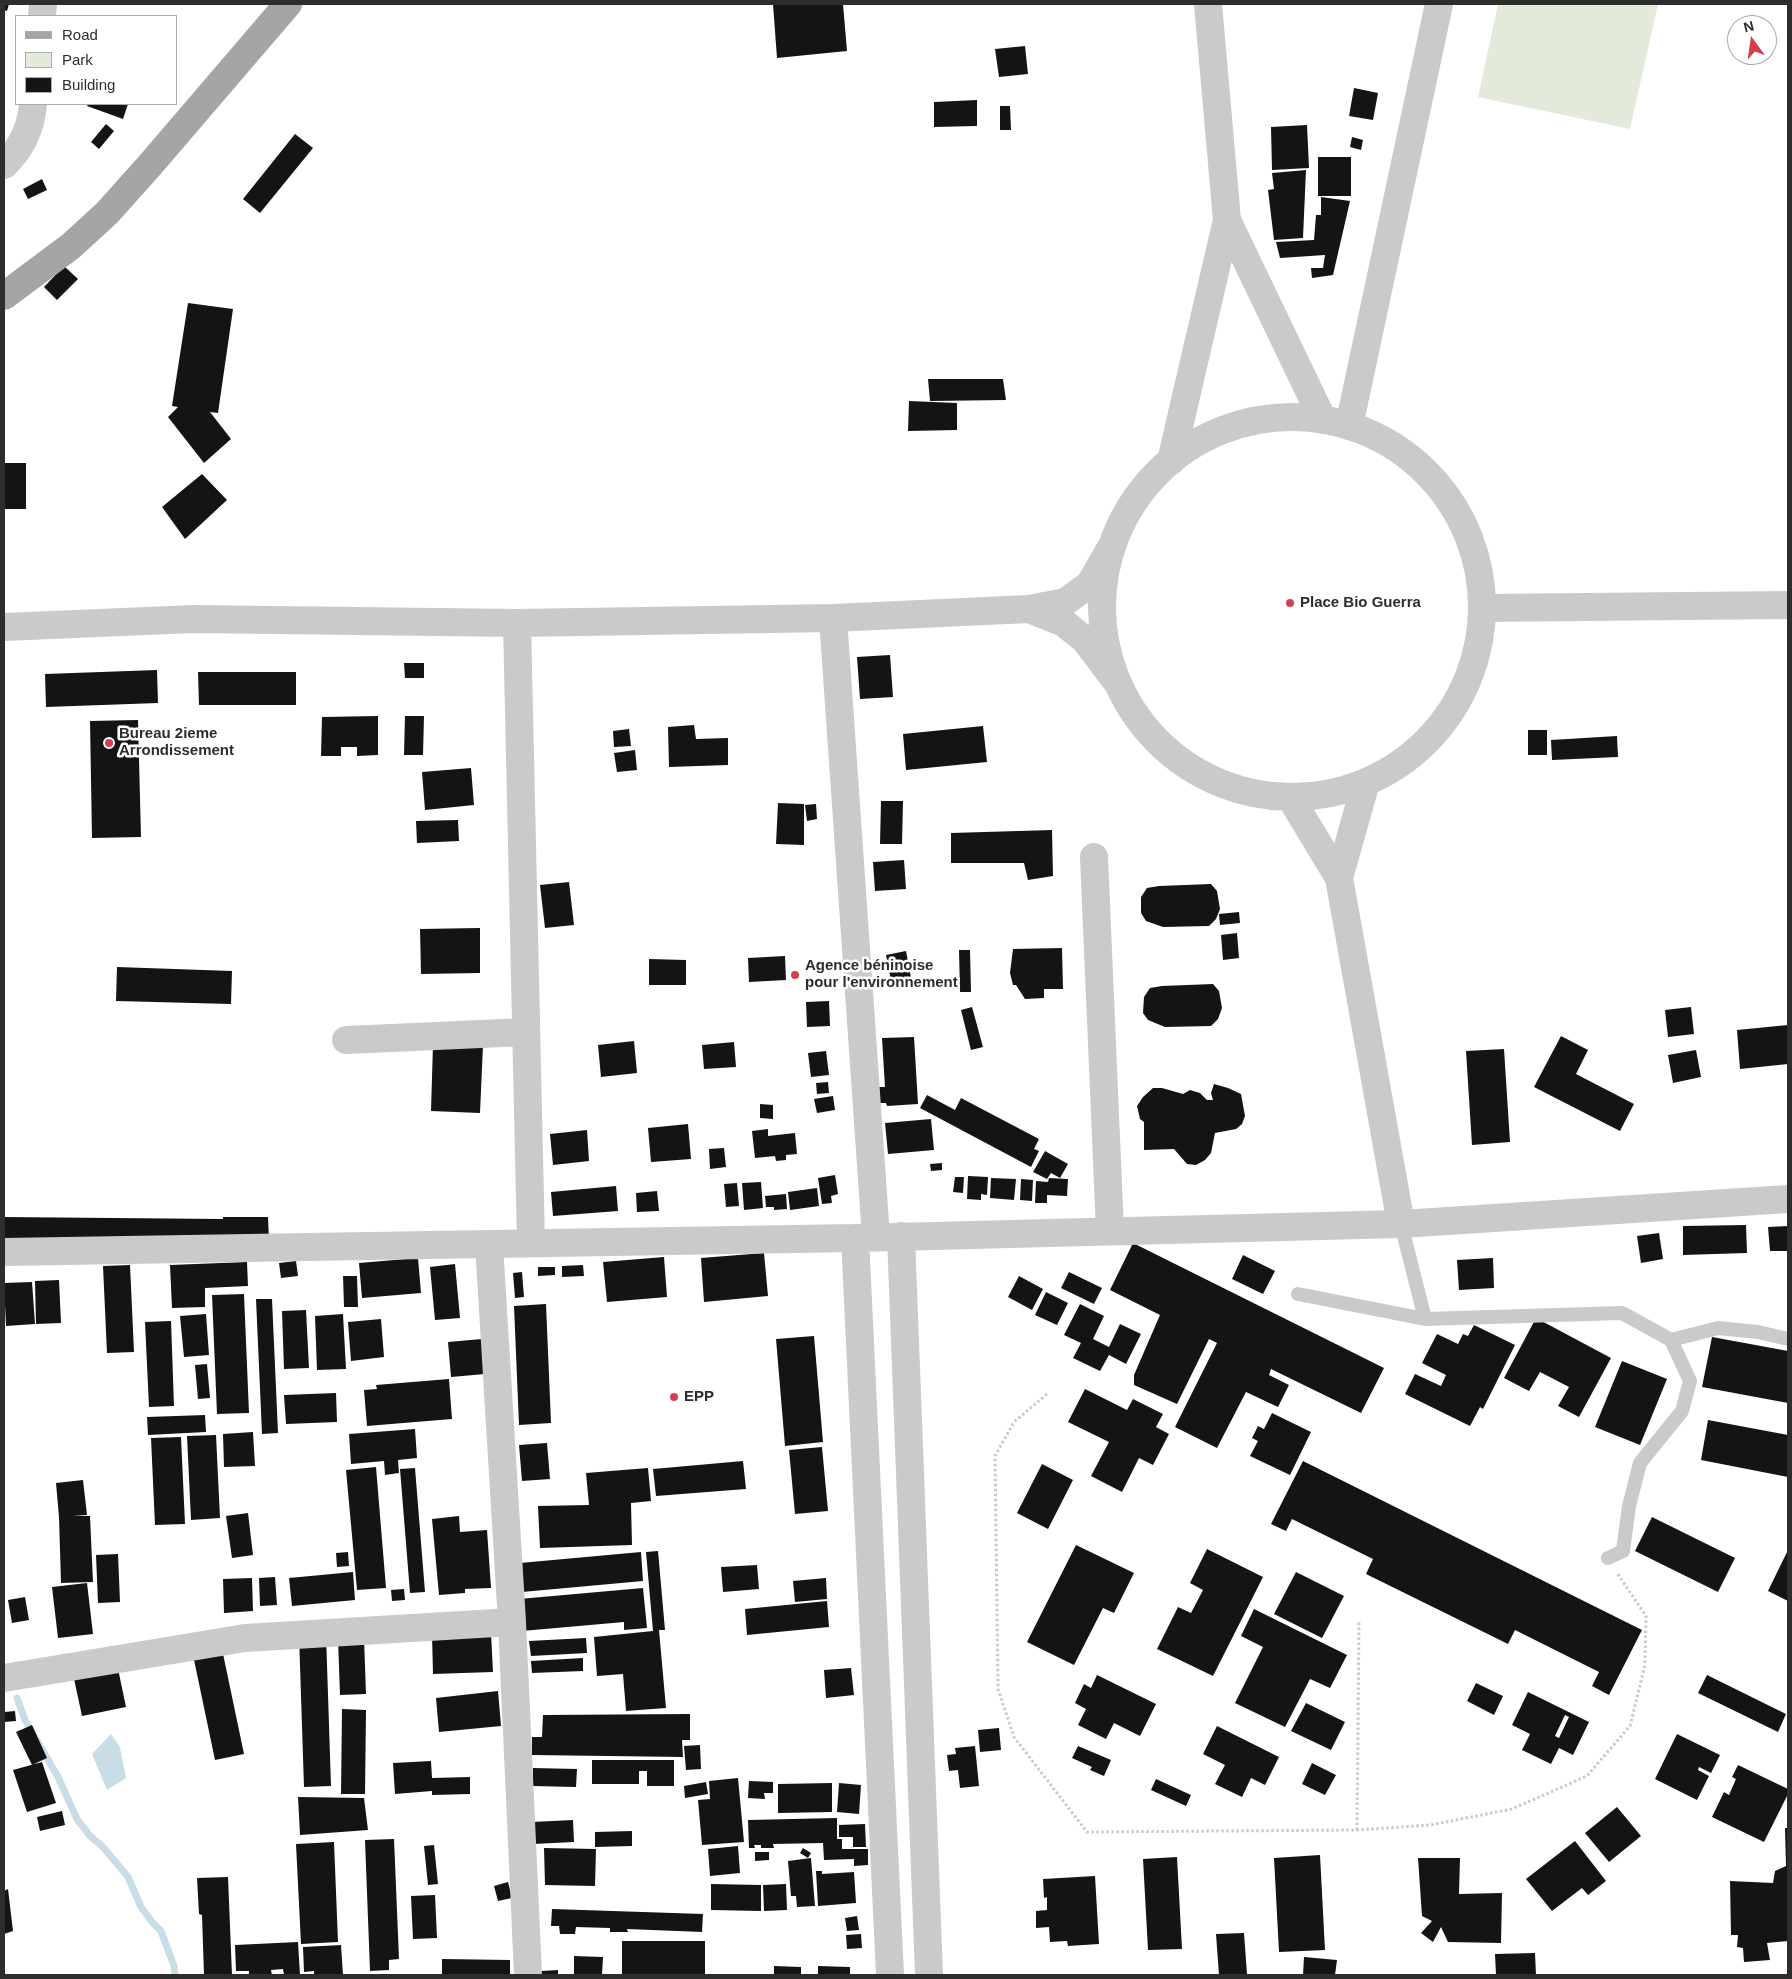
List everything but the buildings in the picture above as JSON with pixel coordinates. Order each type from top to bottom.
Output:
[{"type":"main road","points":[[4,296],[71,246],[107,213],[288,4]]},
{"type":"street","points":[[1170,461],[1227,220],[1208,4]]},
{"type":"street","points":[[1336,423],[1439,4]]},
{"type":"street","points":[[4,165],[11,159],[24,140],[32,122],[33,105]]},
{"type":"street","points":[[1227,220],[1336,423]]},
{"type":"street","points":[[4,627],[194,619],[517,624],[833,618],[1029,609],[1065,602],[1090,584],[1137,496],[1170,461],[1193,445],[1217,433],[1243,424],[1269,419],[1296,417],[1336,423],[1386,442],[1419,465],[1446,495],[1466,530],[1479,568],[1483,608],[1478,645],[1470,673],[1462,693],[1450,712],[1421,746],[1404,760],[1366,782],[1316,795],[1290,797],[1262,794],[1235,788],[1210,778],[1164,748],[1144,728],[1128,705],[1109,663],[1102,625],[1102,586],[1110,549]]},
{"type":"street","points":[[1483,608],[1788,605]]},
{"type":"street","points":[[1029,609],[1064,623],[1085,640],[1116,681]]},
{"type":"street","points":[[833,618],[929,1975]]},
{"type":"street","points":[[517,624],[530,1243]]},
{"type":"street","points":[[1339,878],[1366,782]]},
{"type":"street","points":[[1290,797],[1339,878],[1401,1224]]},
{"type":"street","points":[[1094,857],[1110,1231]]},
{"type":"street","points":[[346,1040],[526,1032]]},
{"type":"street","points":[[4,1252],[877,1237],[1401,1224],[1788,1200]]},
{"type":"street","points":[[877,1237],[890,1975]]},
{"type":"street","points":[[489,1244],[512,1622],[528,1975]]},
{"type":"street","points":[[4,1678],[246,1638],[512,1622]]},
{"type":"lane","points":[[1401,1224],[1425,1319]]},
{"type":"lane","points":[[1298,1294],[1425,1319],[1622,1314],[1671,1340],[1690,1381],[1682,1411],[1640,1463],[1629,1506],[1623,1551],[1608,1558]]},
{"type":"lane","points":[[1671,1340],[1718,1328],[1758,1332],[1788,1339]]},
{"type":"path","points":[[1047,1394],[1014,1422],[995,1456],[998,1689],[1014,1737],[1087,1832],[1358,1830],[1430,1824],[1512,1809],[1587,1776],[1630,1726],[1646,1665],[1646,1616],[1608,1558]]},
{"type":"path","points":[[1358,1830],[1359,1620]]},
{"type":"green space","points":[[1498,4],[1658,4],[1630,129],[1478,97]]},
{"type":"water","points":[[111,1734],[120,1747],[126,1778],[107,1790],[92,1754]]},
{"type":"waterway","points":[[17,1698],[25,1720],[58,1777],[77,1819],[128,1877],[141,1907],[161,1931],[174,1966],[175,1975]]},
{"type":"place","name":"Place Bio Guerra","points":[[1290,603]]},
{"type":"place","name":"Bureau 2ieme Arrondissement","points":[[109,743]]},
{"type":"place","name":"Agence béninoise pour l'environnement","points":[[795,975]]},
{"type":"place","name":"EPP","points":[[674,1397]]}]
